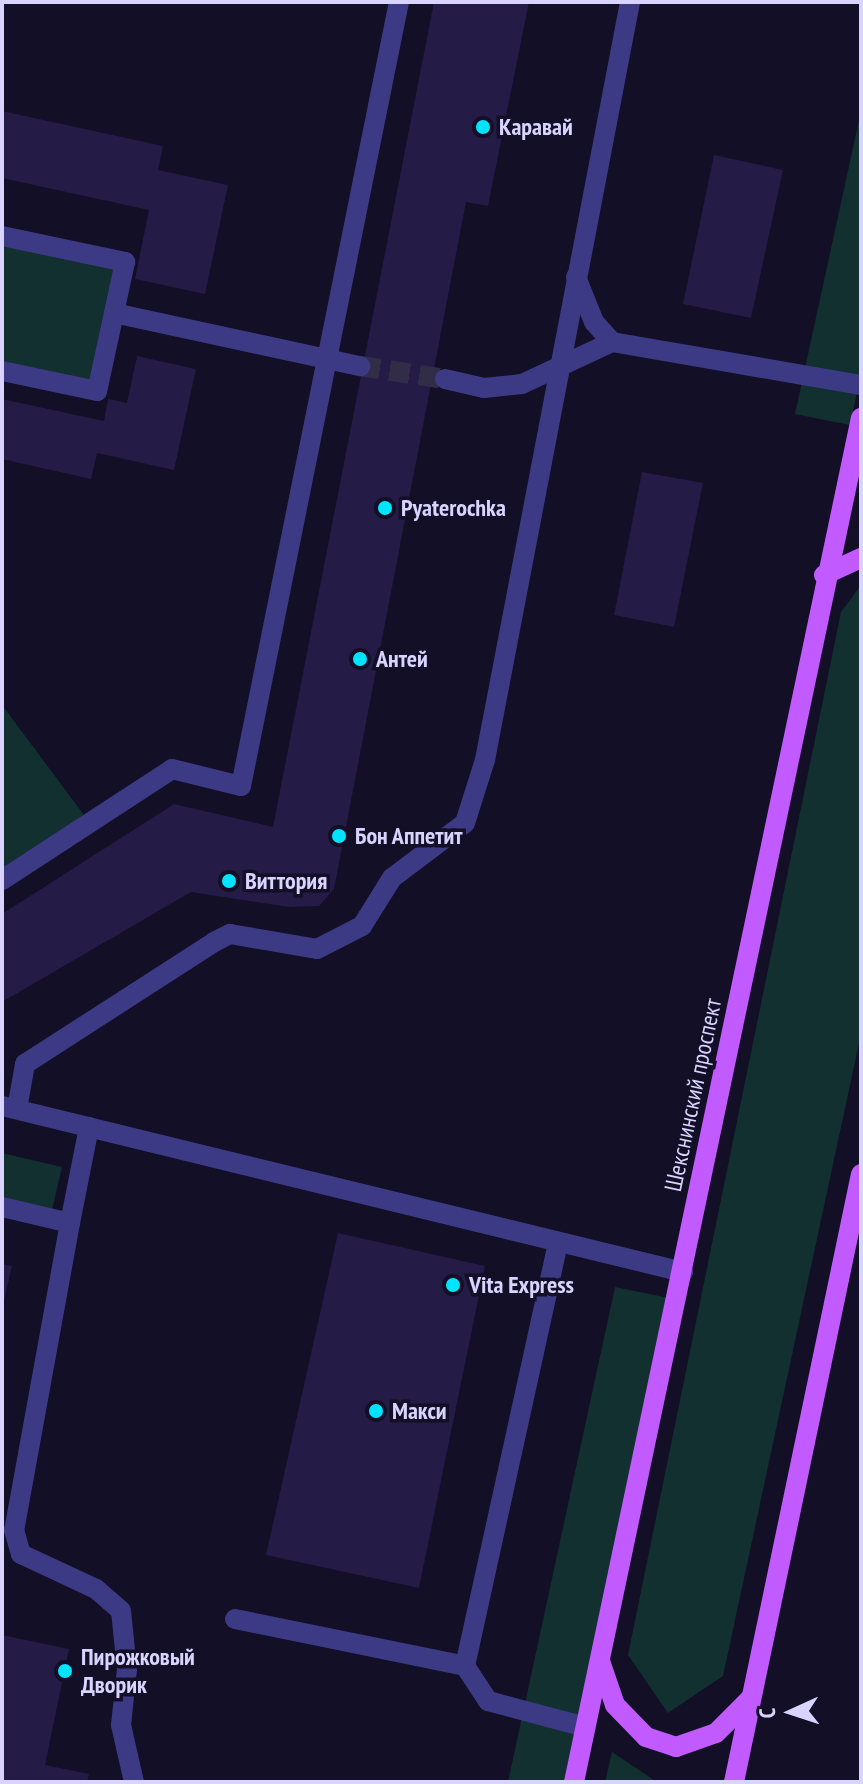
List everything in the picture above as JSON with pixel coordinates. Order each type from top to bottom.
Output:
[{"type":"main road","name":"Шекснинский проспект","points":[[574,1782],[683,1272],[824,575],[861,418]]},
{"type":"main road","points":[[824,575],[861,558]]},
{"type":"main road","points":[[734,1782],[858,1202],[861,1174]]},
{"type":"main road","points":[[600,1661],[615,1705],[646,1737],[676,1747],[716,1733],[751,1698]]},
{"type":"lane","points":[[2,880],[172,769],[241,786],[332,360],[399,2]]},
{"type":"lane","points":[[630,2],[558,363],[485,760],[465,823],[392,878],[362,926],[317,949],[230,934],[214,942],[25,1064],[10,1108],[683,1272]]},
{"type":"lane","points":[[2,236],[125,262],[97,391],[2,371]]},
{"type":"lane","points":[[575,276],[594,322],[612,342]]},
{"type":"lane","points":[[114,313],[360,366]]},
{"type":"lane","points":[[445,379],[484,388],[522,384],[558,363],[612,342],[861,385]]},
{"type":"lane","points":[[89,1127],[14,1530],[21,1554],[96,1589],[121,1611],[127,1669],[121,1725],[134,1782]]},
{"type":"lane","points":[[2,1207],[70,1223]]},
{"type":"lane","points":[[465,1666],[558,1242]]},
{"type":"lane","points":[[235,1619],[465,1666],[488,1701],[586,1727]]},
{"type":"green space","points":[[861,111],[861,373],[850,425],[795,414]]},
{"type":"green space","points":[[2,241],[119,265],[94,384],[2,366]]},
{"type":"green space","points":[[861,585],[861,1034],[723,1676],[668,1713],[628,1655],[841,612]]},
{"type":"green space","points":[[2,705],[84,815],[2,868]]},
{"type":"green space","points":[[2,1153],[62,1167],[52,1210],[2,1198]]},
{"type":"green space","points":[[615,1287],[669,1298],[564,1782],[508,1782]]},
{"type":"green space","points":[[612,1752],[657,1782],[605,1782]]},
{"type":"building","points":[[434,2],[529,2],[488,206],[466,202],[334,889],[319,906],[289,907],[191,892],[2,1002],[2,914],[174,804],[273,827]]},
{"type":"building","points":[[2,111],[163,146],[158,170],[228,185],[205,294],[135,279],[149,210],[2,178]]},
{"type":"building","points":[[714,155],[783,170],[751,318],[683,304]]},
{"type":"building","points":[[137,356],[196,369],[174,470],[97,453],[91,479],[2,459],[2,399],[104,421],[108,399],[127,403]]},
{"type":"building","points":[[642,472],[703,483],[674,627],[614,615]]},
{"type":"building","points":[[338,1233],[485,1266],[419,1588],[266,1555]]},
{"type":"building","points":[[2,1264],[12,1266],[3,1305],[2,1305]]},
{"type":"building","points":[[2,1635],[69,1649],[45,1765],[89,1774],[87,1782],[2,1782]]},
{"type":"tunnel","points":[[360,366],[445,379]]},
{"type":"place","name":"Каравай","points":[[483,127]]},
{"type":"place","name":"Pyaterochka","points":[[385,508]]},
{"type":"place","name":"Антей","points":[[360,659]]},
{"type":"place","name":"Бон Аппетит","points":[[339,836]]},
{"type":"place","name":"Виттория","points":[[229,881]]},
{"type":"place","name":"Vita Express","points":[[453,1285]]},
{"type":"place","name":"Макси","points":[[376,1411]]},
{"type":"place","name":"Пирожковый Дворик","points":[[65,1671]]}]
